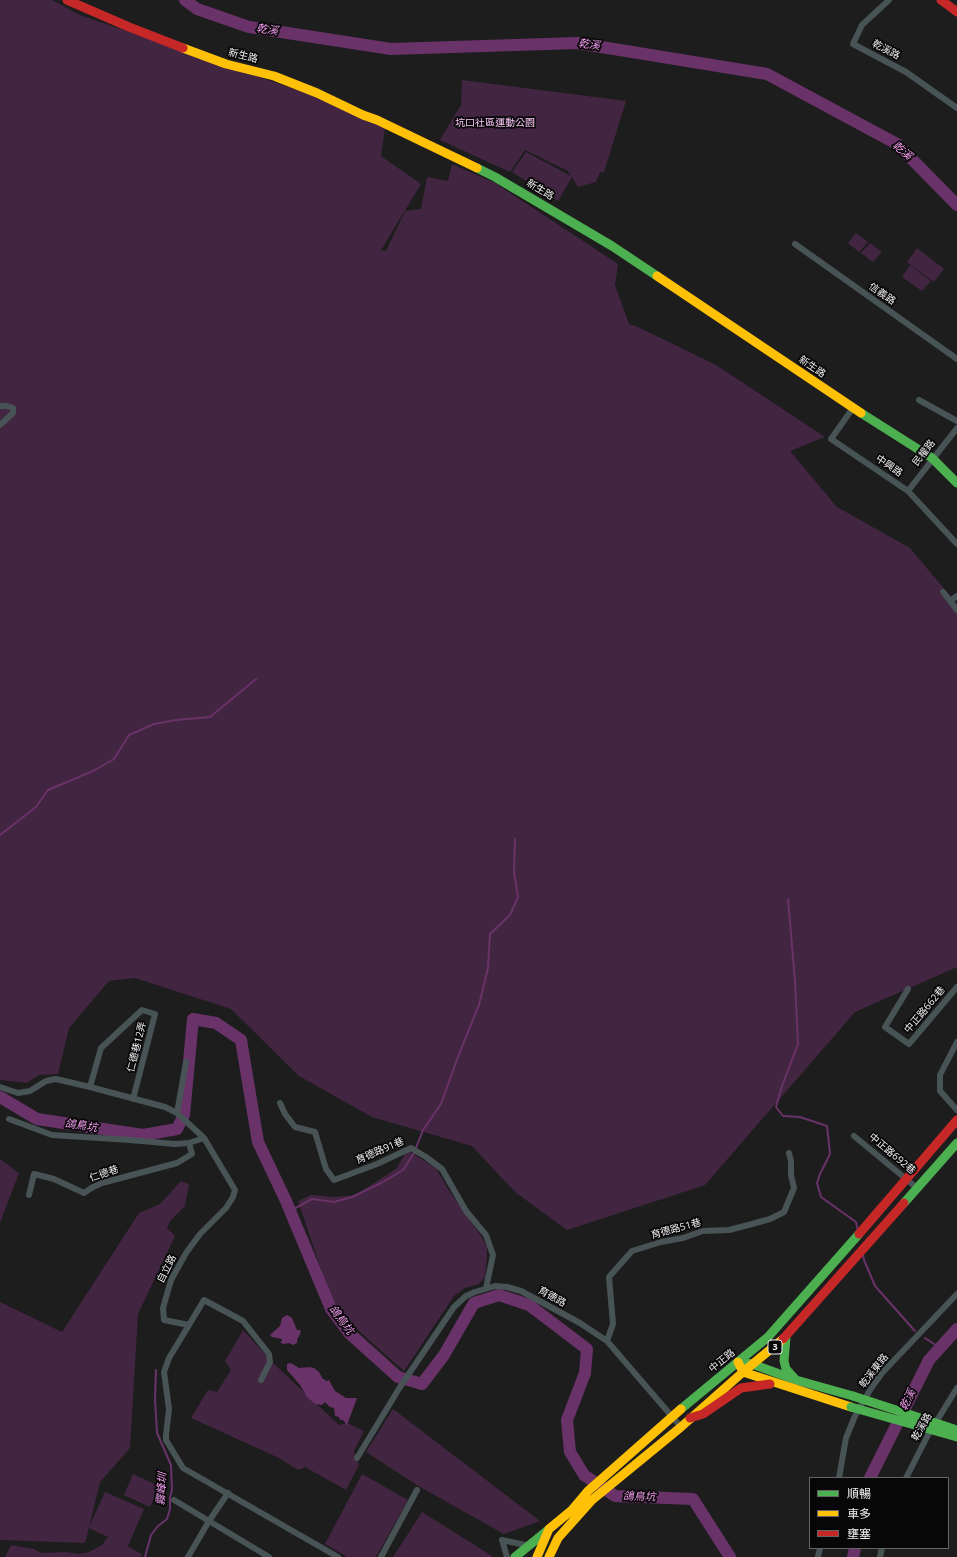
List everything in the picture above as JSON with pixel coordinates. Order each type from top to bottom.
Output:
[{"type":"main road","name":"新生路","points":[[67,0],[129,27],[226,64],[274,76],[303,87],[377,120],[495,177],[612,246],[853,408],[932,458],[957,483]]},
{"type":"main road","points":[[941,0],[957,12]]},
{"type":"main road","name":"3","points":[[906,1179],[957,1120]]},
{"type":"main road","name":"3","points":[[537,1557],[549,1529],[607,1481],[681,1427],[752,1364],[786,1337],[957,1143]]},
{"type":"main road","name":"中正路","points":[[607,1481],[672,1416],[768,1337],[845,1251],[906,1179]]},
{"type":"main road","points":[[786,1337],[784,1361],[786,1368],[796,1380]]},
{"type":"main road","points":[[738,1362],[752,1364],[796,1380],[853,1396],[957,1430]]},
{"type":"main road","points":[[738,1362],[743,1372],[775,1384],[957,1437]]},
{"type":"main road","points":[[690,1418],[704,1414],[734,1391],[741,1388],[755,1384],[775,1384]]},
{"type":"main road","name":"3","points":[[549,1557],[558,1538],[576,1517],[592,1494]]},
{"type":"main road","points":[[515,1557],[549,1529]]},
{"type":"street","name":"乾溪路","points":[[889,0],[862,25],[853,44],[906,72],[957,108]]},
{"type":"street","name":"信義路","points":[[795,244],[957,359]]},
{"type":"street","points":[[919,400],[957,421]]},
{"type":"street","points":[[0,406],[13,408],[13,413],[0,425]]},
{"type":"street","name":"中興路","points":[[853,408],[831,439],[908,491],[957,544]]},
{"type":"street","name":"民權路","points":[[908,491],[932,458],[957,428]]},
{"type":"street","points":[[943,592],[957,610]]},
{"type":"street","points":[[950,601],[957,596]]},
{"type":"street","name":"中正路662巷","points":[[908,989],[885,1027],[909,1044],[957,986]]},
{"type":"street","name":"仁德巷12弄","points":[[90,1087],[101,1048],[142,1010],[155,1014],[133,1099]]},
{"type":"street","points":[[957,1042],[940,1075],[940,1091],[957,1110]]},
{"type":"street","points":[[178,1115],[186,1062]]},
{"type":"street","points":[[0,1087],[18,1093],[30,1092],[46,1082],[56,1079],[90,1087],[164,1107],[178,1115],[201,1136],[189,1143],[175,1144],[52,1135],[9,1119]]},
{"type":"street","name":"育德路91巷","points":[[280,1103],[285,1114],[295,1127],[315,1132],[326,1169],[334,1180],[377,1164],[411,1148],[442,1169],[466,1211],[486,1235],[493,1255],[486,1288]]},
{"type":"street","name":"自立路","points":[[190,1325],[164,1320],[163,1308],[167,1292],[171,1280],[186,1253],[200,1234],[226,1208],[233,1197],[235,1190],[201,1136]]},
{"type":"street","name":"中正路692巷","points":[[854,1136],[917,1188]]},
{"type":"street","name":"仁德巷","points":[[28,1195],[34,1174],[54,1179],[84,1193],[102,1183],[177,1163],[192,1154],[189,1143]]},
{"type":"street","name":"育德路51巷","points":[[607,1341],[613,1324],[609,1277],[632,1251],[661,1242],[684,1238],[703,1231],[730,1230],[770,1219],[784,1212],[794,1188],[789,1153]]},
{"type":"street","name":"育德路","points":[[357,1458],[400,1387],[454,1307],[466,1296],[495,1286],[507,1287],[521,1291],[607,1341],[681,1427]]},
{"type":"street","name":"乾溪東路","points":[[839,1477],[846,1438],[870,1390],[882,1373],[957,1294]]},
{"type":"street","points":[[261,1380],[270,1362],[269,1354],[243,1321],[204,1300],[169,1358],[164,1372],[169,1409],[166,1440],[183,1468],[338,1557]]},
{"type":"street","name":"乾溪路","points":[[907,1477],[928,1435],[957,1388]]},
{"type":"street","points":[[381,1557],[417,1490]]},
{"type":"street","points":[[190,1556],[209,1521],[228,1493]]},
{"type":"street","points":[[174,1500],[269,1557]]},
{"type":"street","points":[[549,1529],[558,1538]]},
{"type":"street","points":[[506,1557],[502,1540],[530,1546]]},
{"type":"green space","points":[[0,0],[52,0],[80,15],[317,97],[385,128],[381,156],[421,184],[381,250],[386,251],[405,211],[421,209],[427,177],[448,181],[452,164],[495,183],[618,264],[615,285],[629,324],[716,365],[825,437],[790,451],[837,507],[910,548],[957,604],[957,967],[855,1012],[705,1185],[567,1230],[515,1192],[472,1146],[372,1117],[299,1076],[231,1009],[135,978],[109,981],[69,1028],[58,1074],[39,1075],[27,1083],[0,1080]]},
{"type":"green space","name":"坑口社區運動公園","points":[[462,80],[626,101],[604,172],[600,172],[596,182],[578,187],[572,177],[558,201],[512,172],[526,152],[571,176],[568,171],[525,150],[510,172],[440,140],[461,105]]},
{"type":"green space","points":[[856,233],[868,242],[859,252],[848,243]]},
{"type":"green space","points":[[870,243],[882,252],[873,262],[861,253]]},
{"type":"green space","points":[[917,248],[944,269],[934,282],[907,262]]},
{"type":"green space","points":[[910,265],[931,281],[922,291],[902,277]]},
{"type":"green space","points":[[407,1150],[436,1168],[448,1189],[481,1236],[487,1247],[487,1258],[485,1277],[479,1284],[465,1288],[454,1296],[404,1371],[361,1333],[332,1302],[298,1201],[311,1195],[333,1197],[356,1195],[397,1168]]},
{"type":"green space","points":[[0,1159],[19,1173],[0,1223]]},
{"type":"green space","points":[[181,1181],[189,1184],[185,1206],[170,1221],[167,1228],[175,1236],[138,1314],[130,1448],[100,1482],[89,1527],[105,1492],[144,1509],[128,1546],[125,1545],[142,1554],[141,1557],[5,1557],[11,1545],[34,1549],[41,1553],[65,1552],[80,1554],[89,1552],[102,1545],[108,1537],[89,1528],[85,1543],[0,1541],[0,1302],[62,1332],[139,1213],[160,1204]]},
{"type":"green space","points":[[243,1330],[272,1362],[339,1425],[347,1423],[364,1431],[354,1451],[359,1465],[346,1490],[305,1467],[298,1470],[279,1458],[191,1418],[208,1390],[217,1392],[231,1370],[225,1361]]},
{"type":"green space","points":[[393,1409],[540,1521],[504,1534],[420,1487],[366,1452]]},
{"type":"green space","points":[[133,1474],[159,1486],[150,1507],[124,1495]]},
{"type":"green space","points":[[362,1474],[408,1500],[376,1557],[347,1557],[325,1544]]},
{"type":"green space","points":[[422,1512],[492,1556],[393,1557]]},
{"type":"shaded area","points":[[287,1315],[292,1318],[297,1330],[300,1330],[301,1332],[297,1343],[293,1345],[289,1343],[283,1344],[280,1342],[282,1339],[272,1337],[270,1335],[280,1326],[282,1318]]},
{"type":"shaded area","points":[[291,1363],[299,1368],[314,1368],[319,1372],[323,1379],[327,1381],[329,1380],[335,1391],[346,1398],[357,1398],[347,1425],[343,1420],[340,1420],[339,1417],[335,1416],[334,1408],[330,1407],[325,1402],[322,1405],[315,1404],[307,1397],[300,1385],[287,1370],[287,1364]]},
{"type":"waterway","name":"乾溪","points":[[185,0],[197,9],[249,27],[391,49],[577,43],[767,74],[897,144],[957,205]]},
{"type":"waterway","points":[[0,835],[36,807],[48,790],[93,771],[114,759],[129,735],[154,724],[176,720],[210,717],[256,679]]},
{"type":"waterway","points":[[290,1211],[312,1199],[334,1202],[352,1197],[403,1170],[414,1153],[423,1130],[441,1104],[479,1005],[488,968],[490,934],[510,915],[518,897],[514,872],[515,839]]},
{"type":"waterway","points":[[788,899],[795,981],[798,1044],[782,1086],[776,1107],[783,1116],[800,1117],[827,1126],[830,1154],[817,1183],[821,1197],[856,1222],[858,1231]]},
{"type":"waterway","name":"鴿鳥坑","points":[[0,1097],[37,1119],[143,1135],[177,1129],[184,1115],[193,1019],[216,1023],[241,1040],[258,1142],[286,1201],[331,1309],[349,1333],[398,1377],[422,1384],[444,1355],[474,1303],[499,1295],[529,1305],[587,1349],[585,1373],[567,1420],[570,1452],[584,1475],[615,1496],[693,1499],[730,1557]]},
{"type":"waterway","points":[[863,1255],[875,1286],[915,1331]]},
{"type":"waterway","name":"乾溪","points":[[870,1477],[929,1360],[957,1329]]},
{"type":"waterway","points":[[925,1338],[940,1348]]},
{"type":"waterway","name":"霧峰圳","points":[[145,1557],[151,1535],[158,1526],[167,1519],[170,1509],[170,1497],[172,1490],[171,1465],[157,1433],[155,1399],[156,1370]]},
{"type":"waterway","name":"乾溪","points":[[853,1557],[855,1549]]},
{"type":"traffic: fast","points":[[477,168],[495,177],[612,246],[657,276]]},
{"type":"traffic: fast","points":[[861,413],[932,458],[957,483]]},
{"type":"traffic: fast","points":[[904,1203],[957,1143]]},
{"type":"traffic: fast","points":[[681,1409],[768,1337],[859,1234]]},
{"type":"traffic: fast","points":[[786,1337],[784,1361],[786,1369],[795,1379]]},
{"type":"traffic: fast","points":[[738,1362],[752,1364],[796,1380],[853,1396]]},
{"type":"traffic: fast","points":[[853,1396],[954,1429]]},
{"type":"traffic: fast","points":[[851,1407],[957,1437]]},
{"type":"traffic: fast","points":[[515,1557],[548,1530]]},
{"type":"traffic: slow","points":[[183,48],[226,64],[274,76],[317,93],[477,168]]},
{"type":"traffic: slow","points":[[657,276],[861,413]]},
{"type":"traffic: slow","points":[[549,1557],[558,1538],[592,1500],[681,1427],[783,1339]]},
{"type":"traffic: slow","points":[[738,1362],[743,1372],[851,1407]]},
{"type":"traffic: slow","points":[[537,1557],[549,1529],[572,1510],[588,1491],[681,1409]]},
{"type":"traffic: jam","points":[[67,0],[129,27],[183,48]]},
{"type":"traffic: jam","points":[[941,0],[957,12]]},
{"type":"traffic: jam","points":[[859,1234],[957,1120]]},
{"type":"traffic: jam","points":[[783,1339],[904,1203]]},
{"type":"traffic: jam","points":[[690,1418],[703,1414],[741,1388],[770,1384]]}]
